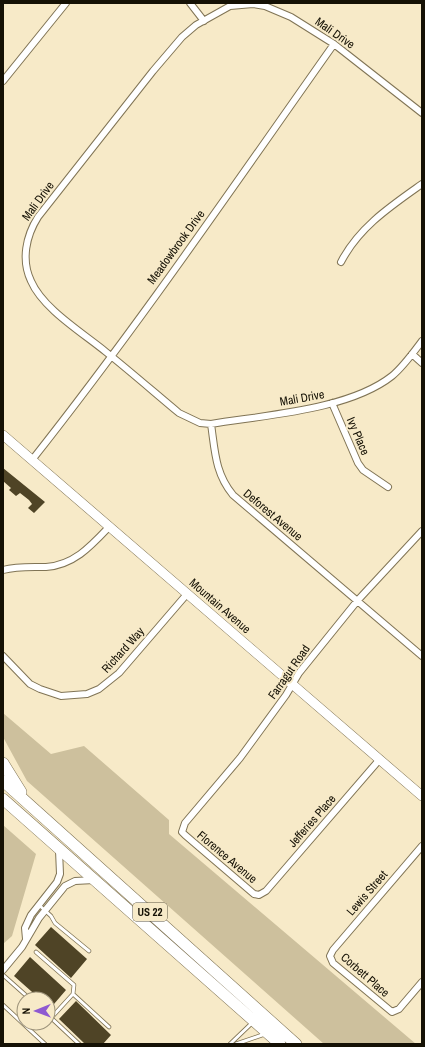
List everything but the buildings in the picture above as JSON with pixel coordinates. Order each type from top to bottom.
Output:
[{"type":"highway","points":[[3,763],[28,803]]},
{"type":"highway","name":"US 22","points":[[3,781],[296,1044]]},
{"type":"highway","name":"US 22","points":[[3,799],[280,1044]]},
{"type":"street","points":[[3,81],[66,3]]},
{"type":"street","points":[[190,3],[204,21]]},
{"type":"street","name":"Mali Drive","points":[[422,113],[334,44],[292,17],[279,10],[265,6],[253,4],[230,6],[196,25],[182,37],[153,71],[38,217],[27,240],[27,271],[31,282],[56,312],[179,413],[200,423],[210,424],[332,403],[356,396],[379,385],[393,375],[422,341]]},
{"type":"street","name":"Meadowbrook Drive","points":[[32,460],[110,356],[334,44]]},
{"type":"street","points":[[341,262],[361,233],[380,214],[422,184]]},
{"type":"street","points":[[412,354],[422,363]]},
{"type":"street","name":"Ivy Place","points":[[332,403],[358,464],[363,470],[388,486]]},
{"type":"street","name":"Deforest Avenue","points":[[210,424],[217,466],[221,477],[233,495],[422,656]]},
{"type":"street","name":"Mountain Avenue","points":[[3,435],[422,796]]},
{"type":"street","points":[[3,570],[18,567],[47,567],[67,562],[88,550],[109,527]]},
{"type":"street","name":"Farragut Road","points":[[182,832],[185,823],[240,758],[299,672],[358,600],[422,531]]},
{"type":"street","points":[[417,537],[422,541]]},
{"type":"street","name":"Richard Way","points":[[3,656],[30,684],[40,689],[61,696],[87,694],[99,689],[119,673],[187,594]]},
{"type":"street","name":"Jefferies Place","points":[[259,895],[266,891],[380,759]]},
{"type":"street","name":"Florence Avenue","points":[[182,832],[254,894],[259,895]]},
{"type":"street","name":"Lewis Street","points":[[330,956],[333,950],[422,846]]},
{"type":"street","points":[[26,939],[25,928],[30,916],[57,882],[60,874],[59,849]]},
{"type":"street","points":[[3,970],[22,947],[45,910],[70,883],[95,880]]},
{"type":"street","name":"Corbett Place","points":[[330,956],[333,963],[392,1012],[399,1009],[422,982]]},
{"type":"lane","points":[[38,904],[51,916],[55,923],[89,951]]},
{"type":"lane","points":[[30,916],[38,921]]},
{"type":"lane","points":[[36,952],[74,985],[73,994],[56,1010]]},
{"type":"lane","points":[[3,975],[21,991]]},
{"type":"lane","points":[[73,994],[109,1027]]},
{"type":"lane","points":[[3,1005],[45,1044]]},
{"type":"lane","points":[[230,1044],[254,1021]]},
{"type":"lane","points":[[56,1023],[79,1044]]},
{"type":"lane","points":[[236,1044],[268,1033]]},
{"type":"shaded area","points":[[3,713],[51,754],[84,746],[169,820],[169,834],[416,1044],[324,1044],[27,781],[3,737]]},
{"type":"shaded area","points":[[3,825],[36,854],[12,936],[3,944]]}]
